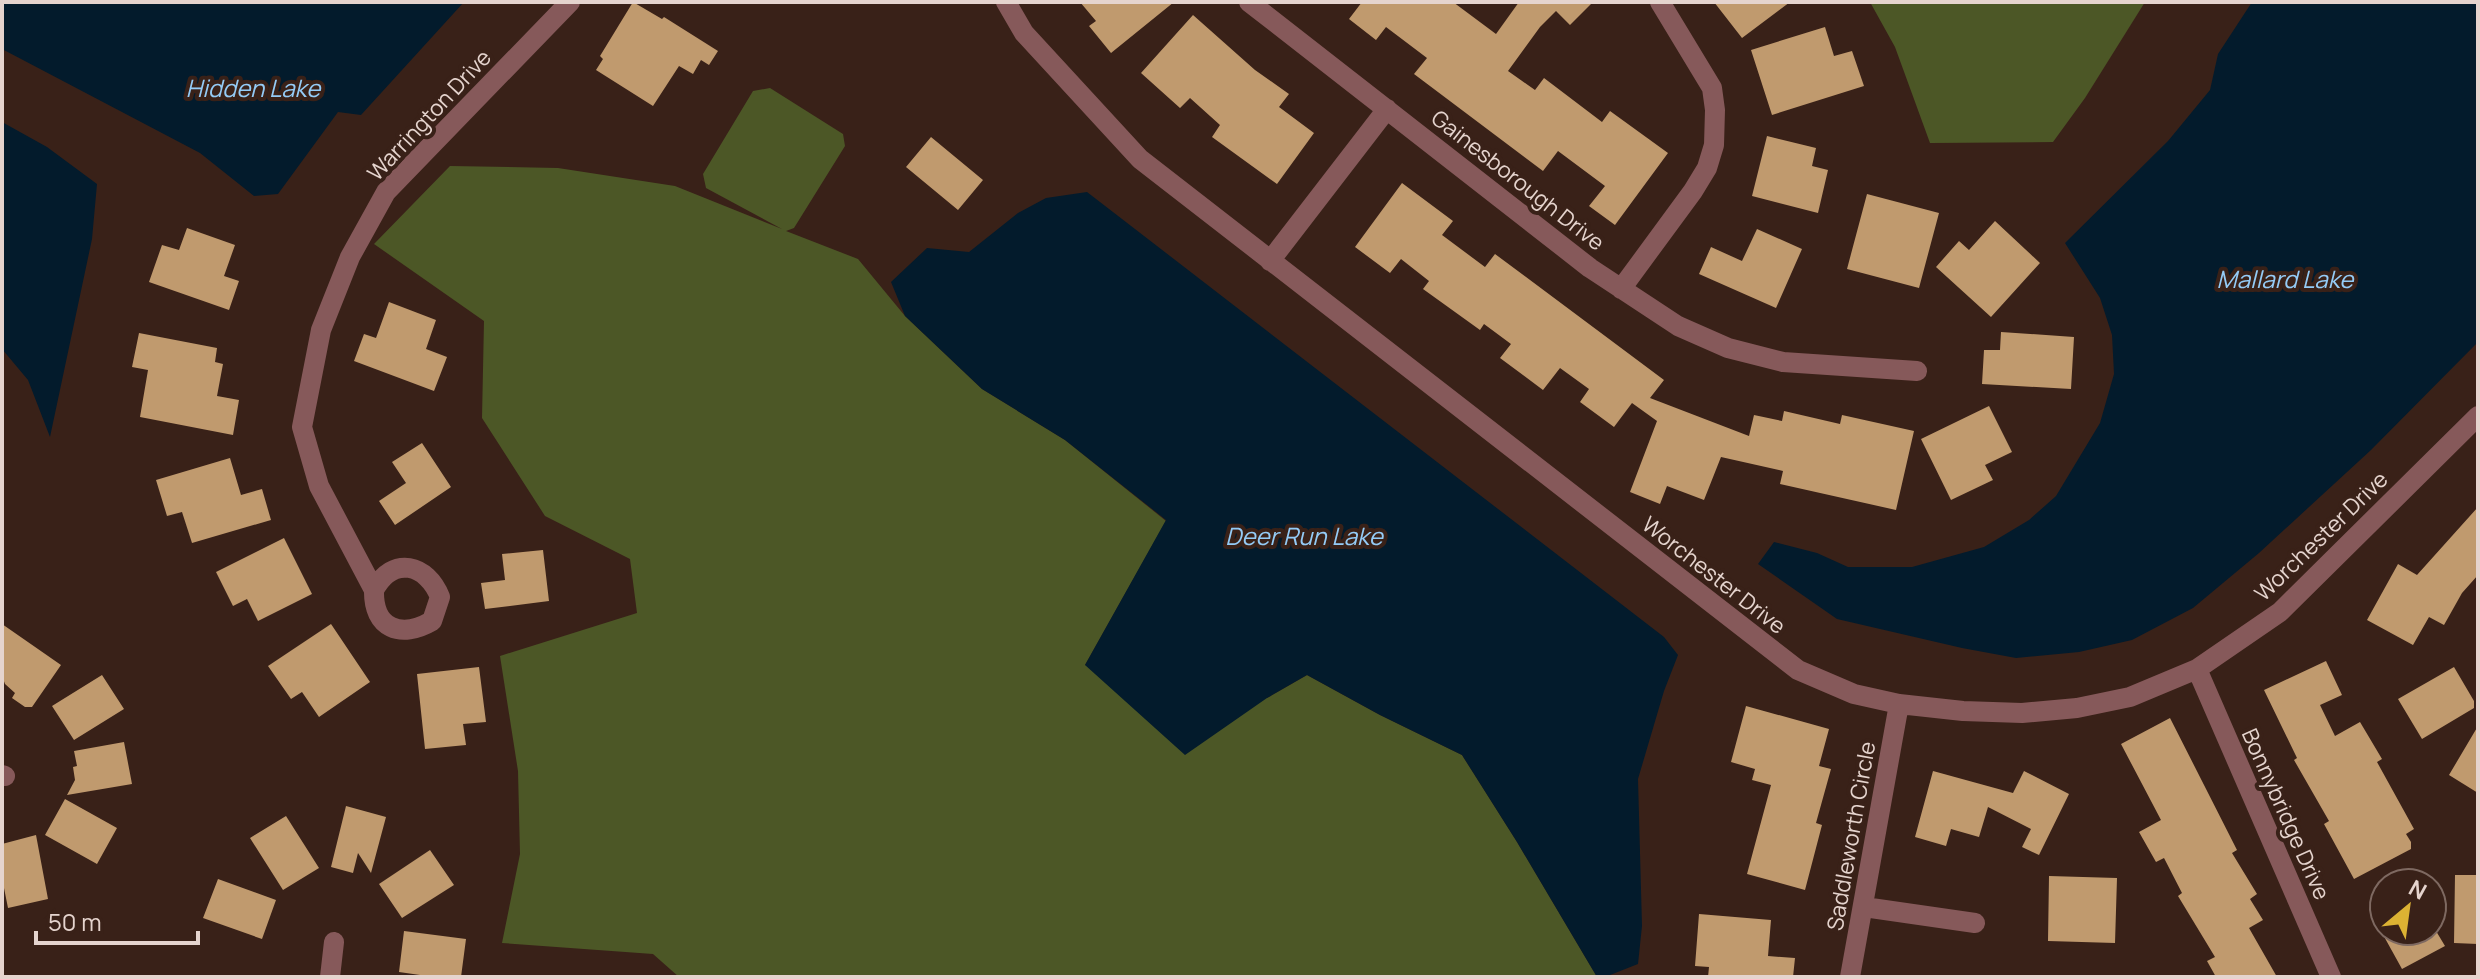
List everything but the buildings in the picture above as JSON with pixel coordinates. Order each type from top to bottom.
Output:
[{"type":"street","name":"Warrington Drive","points":[[374,590],[319,486],[302,427],[321,330],[350,257],[386,192],[570,2]]},
{"type":"street","name":"Worchester Drive","points":[[1006,2],[1024,33],[1140,159],[1798,670],[1854,694],[1899,704],[2022,713],[2077,708],[2130,697],[2197,669],[2280,612],[2478,416]]},
{"type":"street","name":"Gainesborough Drive","points":[[1249,2],[1590,268],[1678,326],[1728,348],[1783,362],[1917,371]]},
{"type":"street","points":[[1621,289],[1693,191],[1707,168],[1714,145],[1712,88],[1660,2]]},
{"type":"street","points":[[1270,261],[1387,109]]},
{"type":"street","name":"Bonnybridge Drive","points":[[2197,669],[2331,977]]},
{"type":"street","name":"Saddleworth Circle","points":[[1850,977],[1899,704]]},
{"type":"street","points":[[1864,907],[1975,923]]},
{"type":"street","points":[[330,977],[334,942]]},
{"type":"green space","points":[[1870,2],[2145,2],[2085,98],[2053,142],[1930,143],[1895,47]]},
{"type":"green space","points":[[770,88],[843,134],[845,146],[794,228],[786,231],[858,259],[905,316],[982,389],[1065,440],[1166,521],[1085,665],[1267,698],[1307,675],[1462,755],[1597,977],[679,977],[653,954],[502,943],[520,854],[518,771],[500,656],[637,613],[630,559],[545,516],[482,418],[484,321],[374,244],[450,166],[558,168],[675,186],[782,229],[706,188],[703,174],[753,91]]},
{"type":"water","name":"Hidden Lake","points":[[2,2],[464,2],[361,115],[338,112],[278,194],[254,196],[200,153],[2,49]]},
{"type":"water","name":"Mallard Lake","points":[[2252,2],[2478,2],[2478,342],[2371,450],[2259,553],[2193,608],[2132,640],[2079,652],[2016,658],[1962,648],[1837,619],[1758,564],[1774,542],[1817,553],[1848,567],[1912,567],[1984,547],[2029,520],[2056,496],[2100,423],[2114,374],[2112,335],[2100,298],[2065,243],[2168,141],[2210,90],[2218,54]]},
{"type":"water","points":[[2,122],[47,147],[97,184],[92,239],[50,437],[28,380],[2,349]]},
{"type":"water","name":"Deer Run Lake","points":[[1087,192],[1664,637],[1678,655],[1638,779],[1642,926],[1638,964],[1605,977],[1597,977],[1462,755],[1307,675],[1267,698],[1185,755],[1085,665],[1166,520],[1065,440],[982,389],[905,316],[891,282],[927,248],[969,252],[1018,213],[1046,198]]}]
